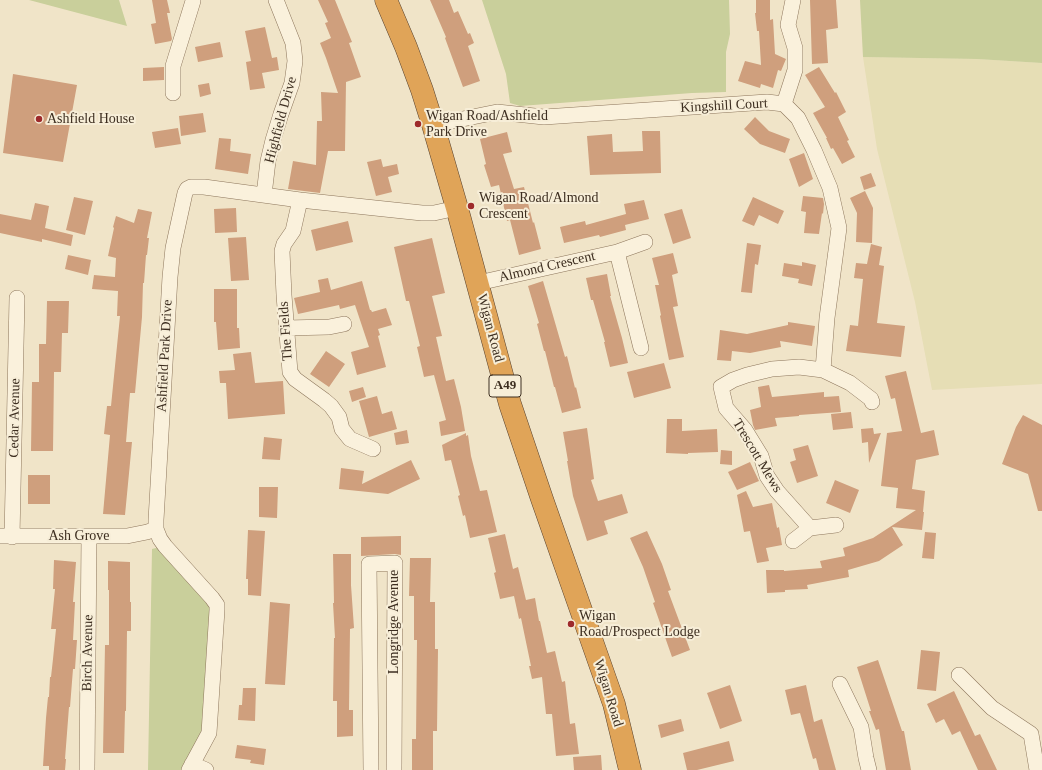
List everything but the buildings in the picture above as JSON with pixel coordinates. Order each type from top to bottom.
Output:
[{"type":"highway","name":"Wigan Road","points":[[386,0],[422,90],[457,208],[510,404],[614,704],[630,770]]},
{"type":"street","points":[[173,93],[173,66],[195,0]]},
{"type":"street","name":"Highfield Drive","points":[[264,195],[270,154],[281,114],[292,83],[295,61],[293,43],[276,0]]},
{"type":"street","points":[[784,104],[795,70],[795,48],[788,25],[793,0]]},
{"type":"street","name":"Kingshill Court","points":[[433,125],[497,112],[544,116],[767,102],[784,104],[798,118],[814,150],[830,188],[839,228],[823,370]]},
{"type":"street","name":"Ashfield Park Drive","points":[[156,529],[170,277],[173,248],[184,193],[187,189],[191,187],[204,186],[300,200],[422,213],[434,213],[457,208]]},
{"type":"street","name":"The Fields","points":[[300,200],[293,230],[283,247],[284,295],[289,369],[295,379],[331,406],[339,417],[342,429],[350,439],[373,449]]},
{"type":"street","name":"Almond Crescent","points":[[478,283],[617,252],[645,242]]},
{"type":"street","points":[[617,252],[641,348]]},
{"type":"street","name":"Cedar Avenue","points":[[6,537],[18,298]]},
{"type":"street","points":[[286,328],[329,327],[344,324]]},
{"type":"street","name":"Trescott Mews","points":[[810,528],[777,491],[767,476],[761,456],[745,430],[726,408],[721,387],[733,380],[772,369],[798,367],[823,370]]},
{"type":"street","points":[[823,370],[850,383],[871,399],[872,402]]},
{"type":"street","points":[[793,541],[810,528],[836,525]]},
{"type":"street","points":[[156,529],[165,546],[212,598],[215,602],[217,610],[209,733],[196,768]]},
{"type":"street","name":"Ash Grove","points":[[6,537],[127,536],[156,529]]},
{"type":"street","name":"Birch Avenue","points":[[87,770],[89,536]]},
{"type":"street","name":"Longridge Avenue","points":[[371,770],[369,564],[395,563],[394,770]]},
{"type":"street","points":[[369,647],[394,648]]},
{"type":"street","points":[[959,675],[992,708],[1031,734],[1037,770]]},
{"type":"street","points":[[840,684],[861,727],[869,770]]},
{"type":"street","points":[[370,734],[394,733]]},
{"type":"shaded area","points":[[863,57],[977,59],[1042,63],[1042,384],[932,390],[915,302],[877,149]]},
{"type":"green space","points":[[29,0],[119,0],[127,26]]},
{"type":"green space","points":[[482,0],[729,0],[730,34],[726,52],[726,92],[692,93],[520,106],[510,103],[506,74]]},
{"type":"green space","points":[[860,0],[1042,0],[1042,63],[977,59],[863,57]]},
{"type":"green space","points":[[160,547],[206,600],[213,615],[202,740],[184,770],[148,770],[152,549]]},
{"type":"place","name":"Ashfield House","points":[[39,119]]},
{"type":"place","name":"Wigan Road/Ashfield Park Drive","points":[[418,124]]},
{"type":"place","name":"Wigan Road/Almond Crescent","points":[[471,206]]},
{"type":"place","name":"Wigan Road/Prospect Lodge","points":[[571,624]]}]
